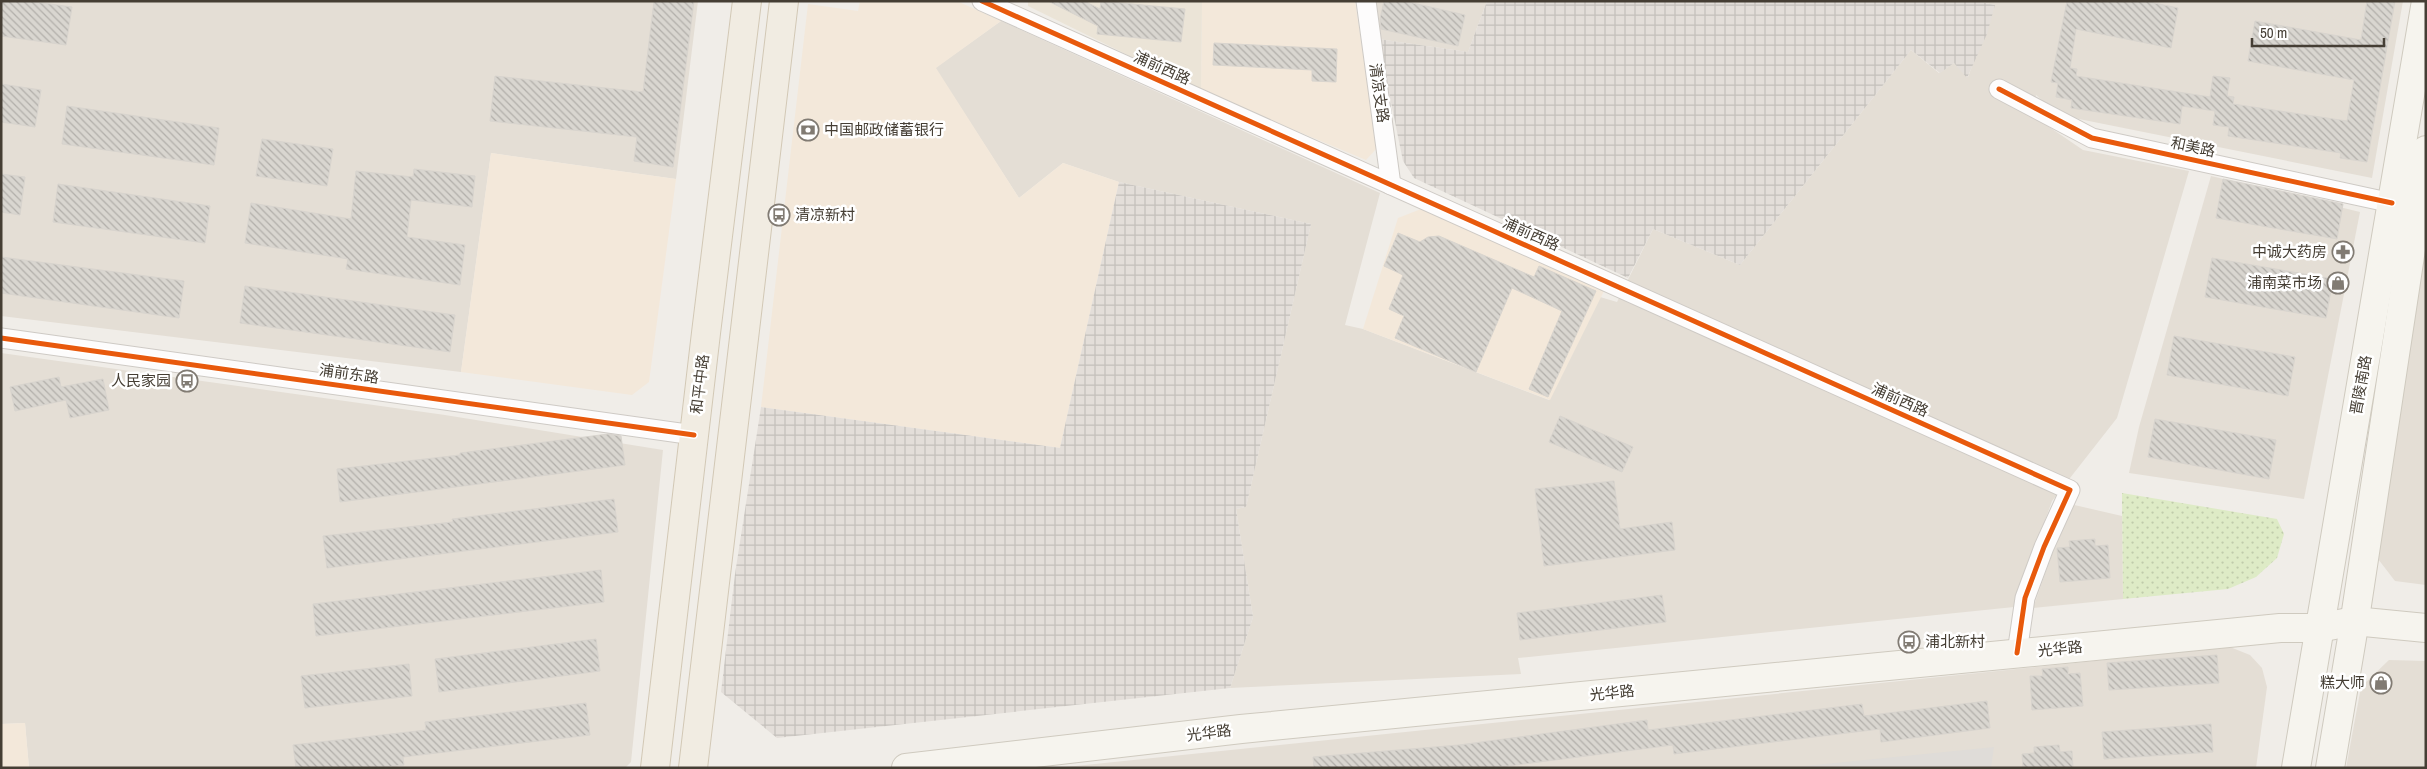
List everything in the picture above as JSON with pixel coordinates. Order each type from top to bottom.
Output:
[{"type":"main road","name":"和平中路","points":[[656,768],[747,1]]},
{"type":"main road","points":[[693,768],[784,1]]},
{"type":"main road","name":"晋陵南路","points":[[2296,768],[2426,1]]},
{"type":"main road","name":"晋陵南路","points":[[2330,768],[2353,630],[2426,150]]},
{"type":"main road","name":"光华路","points":[[906,768],[1242,729],[2280,628],[2353,630],[2426,628]]},
{"type":"main road","name":"光华路","points":[[2353,630],[2426,646]]},
{"type":"street","name":"浦前西路","points":[[982,1],[2070,490],[2044,547],[2026,598],[2017,653]]},
{"type":"street","name":"清凉支路","points":[[1366,1],[1392,185]]},
{"type":"street","name":"和美路","points":[[1999,89],[2092,138],[2392,203]]},
{"type":"street","name":"浦前东路","points":[[1,338],[694,435]]},
{"type":"shaded area","points":[[1,1],[698,1],[676,179],[491,153],[461,372],[1,316]]},
{"type":"shaded area","points":[[860,1],[957,1],[1001,21],[936,68],[1019,198],[1063,163],[1119,182],[1060,448],[761,407],[808,4],[858,11]]},
{"type":"shaded area","points":[[1028,1],[1202,1],[1201,91],[1028,6]]},
{"type":"shaded area","points":[[1202,1],[1355,1],[1377,148],[1366,160],[1201,91]]},
{"type":"shaded area","points":[[1373,1],[1487,1],[1468,52],[1378,39]]},
{"type":"shaded area","points":[[1487,1],[1975,1],[1995,5],[1987,34],[1967,78],[1954,63],[1940,73],[1911,50],[1740,265],[1653,229],[1628,278],[1414,178],[1403,161],[1378,39],[1468,52]]},
{"type":"shaded area","points":[[1975,1],[2403,1],[2372,178],[2059,115],[2036,95],[2033,116],[2083,150],[2189,171],[2117,418],[2052,501],[2014,607],[1518,658],[1521,674],[1230,688],[1253,617],[1236,509],[1246,507],[1311,224],[1119,182],[1063,163],[1019,198],[935,68],[1001,21],[1380,193],[1345,325],[1363,329],[1549,400],[1600,297],[1617,302],[1653,229],[1740,265],[1911,50],[1939,73],[1954,63],[1968,77],[1995,5]]},
{"type":"shaded area","points":[[491,153],[676,179],[649,382],[632,395],[461,372]]},
{"type":"shaded area","points":[[2211,176],[2360,212],[2304,499],[2129,473],[2139,427]]},
{"type":"shaded area","points":[[1119,182],[1311,224],[1246,507],[1236,509],[1253,617],[1230,688],[777,738],[721,692],[735,574],[761,407],[1060,448]]},
{"type":"shaded area","points":[[1421,209],[1605,289],[1550,400],[1363,329],[1398,218]]},
{"type":"shaded area","points":[[2426,234],[2426,585],[2395,581],[2375,555]]},
{"type":"shaded area","points":[[1,353],[445,415],[663,450],[631,762],[625,768],[29,768],[25,723],[1,724]]},
{"type":"shaded area","points":[[2070,504],[2122,516],[2123,599],[2033,608]]},
{"type":"shaded area","name":"浦北新村","points":[[2230,647],[2250,655],[2262,668],[2267,687],[2256,768],[1056,768]]},
{"type":"shaded area","points":[[2389,660],[2426,661],[2426,768],[2346,768],[2361,687]]},
{"type":"shaded area","points":[[25,723],[29,768],[1,768],[1,724]]},
{"type":"shaded area","points":[[1994,747],[1991,768],[1784,768]]},
{"type":"green space","points":[[2122,493],[2277,519],[2284,534],[2277,558],[2256,577],[2228,589],[2123,599]]},
{"type":"building","points":[[1,1],[28,1],[72,7],[66,45],[1,36]]},
{"type":"building","points":[[654,1],[694,1],[673,167],[634,161],[637,137],[490,121],[495,76],[643,92]]},
{"type":"building","points":[[1048,1],[1084,1],[1100,9],[1101,1],[1185,9],[1181,42],[1097,34],[1098,26]]},
{"type":"building","points":[[1384,1],[1404,1],[1465,15],[1458,46],[1381,29],[1380,19]]},
{"type":"building","points":[[2067,1],[2145,1],[2178,8],[2171,48],[2076,29],[2070,68],[2077,69],[2076,76],[2210,97],[2213,76],[2230,78],[2227,96],[2234,97],[2233,104],[2347,121],[2354,80],[2248,61],[2255,21],[2361,40],[2367,1],[2395,1],[2367,162],[2340,158],[2341,153],[2228,136],[2229,127],[2213,125],[2215,111],[2182,106],[2180,124],[2071,108],[2072,100],[2056,97],[2058,83],[2051,82]]},
{"type":"building","points":[[1214,43],[1337,49],[1336,82],[1312,81],[1312,70],[1213,65]]},
{"type":"building","points":[[1,84],[41,90],[35,127],[1,122]]},
{"type":"building","points":[[67,106],[219,128],[214,165],[62,144]]},
{"type":"building","points":[[262,139],[333,149],[327,186],[256,176]]},
{"type":"building","points":[[414,169],[475,176],[472,207],[411,200],[407,237],[465,245],[460,285],[346,269],[348,259],[245,243],[251,203],[351,219],[356,171],[413,177]]},
{"type":"building","points":[[1,174],[25,177],[20,215],[1,212]]},
{"type":"building","points":[[2223,179],[2343,204],[2337,239],[2216,218]]},
{"type":"building","points":[[58,184],[210,206],[205,243],[53,222]]},
{"type":"building","points":[[1398,233],[1420,242],[1428,237],[1439,236],[1534,277],[1539,266],[1596,291],[1548,397],[1529,389],[1562,311],[1512,288],[1476,372],[1395,338],[1404,316],[1389,309],[1403,275],[1384,266]]},
{"type":"building","points":[[1,257],[184,281],[179,318],[1,293]]},
{"type":"building","points":[[2212,258],[2333,279],[2326,318],[2205,297]]},
{"type":"building","points":[[245,286],[455,315],[450,352],[240,323]]},
{"type":"building","points":[[2174,336],[2295,357],[2288,396],[2167,375]]},
{"type":"building","points":[[59,377],[61,387],[103,379],[109,410],[70,418],[66,400],[15,411],[10,387]]},
{"type":"building","points":[[1560,416],[1633,447],[1622,472],[1549,442]]},
{"type":"building","points":[[2155,419],[2276,440],[2269,479],[2148,457]]},
{"type":"building","points":[[608,434],[621,436],[625,465],[340,502],[337,469],[460,455],[460,453]]},
{"type":"building","points":[[1614,481],[1620,529],[1672,522],[1675,550],[1544,566],[1535,489]]},
{"type":"building","points":[[614,499],[618,532],[327,568],[323,536],[453,522],[452,519]]},
{"type":"building","points":[[2095,539],[2095,546],[2108,545],[2110,578],[2060,582],[2057,548],[2070,547],[2069,541]]},
{"type":"building","points":[[601,570],[604,602],[316,636],[313,604]]},
{"type":"building","points":[[1662,595],[1666,622],[1520,640],[1517,613]]},
{"type":"building","points":[[596,639],[600,671],[439,692],[435,659]]},
{"type":"building","points":[[2217,655],[2219,683],[2109,690],[2107,663]]},
{"type":"building","points":[[409,664],[412,696],[305,708],[301,676]]},
{"type":"building","points":[[2068,667],[2068,674],[2080,673],[2083,706],[2032,710],[2030,676],[2043,676],[2042,669]]},
{"type":"building","points":[[1987,701],[1990,728],[1881,742],[1880,729],[1674,754],[1673,745],[1492,768],[1314,768],[1313,757],[1459,745],[1647,720],[1648,730],[1862,704],[1864,716]]},
{"type":"building","points":[[586,703],[590,735],[403,757],[404,765],[377,768],[296,768],[293,745],[426,730],[425,722]]},
{"type":"building","points":[[2211,724],[2213,752],[2104,759],[2102,732]]},
{"type":"building","points":[[2059,745],[2060,752],[2072,751],[2073,768],[2023,768],[2022,754],[2034,753],[2034,747]]},
{"type":"cycle path","points":[[982,1],[2070,490],[2044,547],[2025,598],[2017,653]]},
{"type":"cycle path","points":[[1999,89],[2092,138],[2392,203]]},
{"type":"cycle path","points":[[1,338],[694,435]]},
{"type":"place","name":"中国邮政储蓄银行","points":[[808,130]]},
{"type":"place","name":"清凉新村","points":[[779,215]]},
{"type":"place","name":"中诚大药房","points":[[2343,252]]},
{"type":"place","name":"浦南菜市场","points":[[2338,283]]},
{"type":"place","name":"人民家园","points":[[187,381]]},
{"type":"place","name":"浦北新村","points":[[1909,642]]},
{"type":"place","name":"糕大师","points":[[2381,683]]}]
